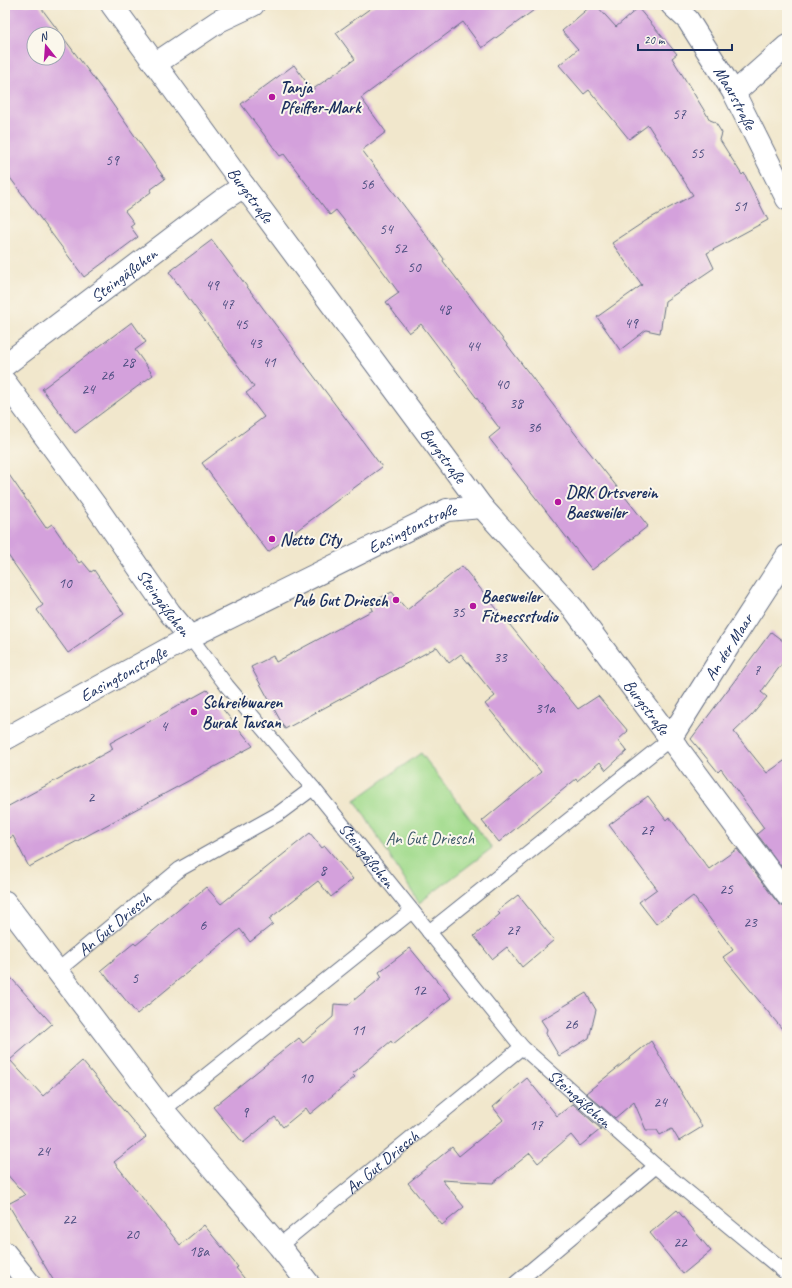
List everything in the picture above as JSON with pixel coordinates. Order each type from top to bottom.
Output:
[{"type":"street","name":"Burgstraße","points":[[112,5],[482,508],[573,608],[787,894]]},
{"type":"street","points":[[155,64],[219,21],[253,5]]},
{"type":"street","name":"Maarstraße","points":[[672,5],[688,20],[734,93],[787,199]]},
{"type":"street","points":[[734,93],[787,46]]},
{"type":"street","name":"Steingäßchen","points":[[5,365],[214,206],[244,186]]},
{"type":"street","name":"Steingäßchen","points":[[5,382],[98,509],[170,613],[190,637]]},
{"type":"street","name":"Easingtonstraße","points":[[5,739],[190,637],[447,510],[482,508]]},
{"type":"street","name":"An der Maar","points":[[670,739],[787,556]]},
{"type":"street","points":[[5,902],[163,1110],[279,1246],[308,1283]]},
{"type":"street","points":[[5,1253],[29,1283]]},
{"type":"lane","name":"Steingäßchen","points":[[190,637],[227,686],[313,788],[522,1047],[656,1166],[787,1274]]},
{"type":"lane","points":[[429,932],[670,739]]},
{"type":"lane","name":"An Gut Driesch","points":[[57,971],[180,869],[278,814],[313,788]]},
{"type":"lane","points":[[163,1110],[412,911]]},
{"type":"lane","name":"An Gut Driesch","points":[[279,1246],[522,1047]]},
{"type":"lane","points":[[516,1283],[656,1166]]},
{"type":"green space","name":"An Gut Driesch","points":[[421,753],[492,848],[419,903],[355,800]]},
{"type":"building","points":[[5,5],[39,5],[55,26],[26,26],[26,66],[66,66],[66,41],[165,179],[150,190],[151,192],[125,211],[134,223],[130,226],[138,237],[84,277],[5,171]]},
{"type":"building","points":[[375,5],[541,5],[482,48],[463,22],[361,98],[386,132],[362,150],[444,259],[443,261],[583,444],[648,526],[592,570],[489,438],[500,429],[421,324],[409,333],[386,302],[399,293],[371,255],[336,210],[330,215],[284,154],[280,156],[241,104],[294,65],[312,90],[355,59],[336,33]]},
{"type":"building","points":[[592,5],[596,5],[616,27],[638,8],[677,54],[672,58],[710,120],[715,122],[722,133],[720,140],[742,175],[744,173],[768,220],[707,253],[714,268],[665,301],[660,333],[646,330],[620,350],[597,317],[642,285],[612,243],[647,220],[693,195],[648,125],[629,139],[589,90],[584,94],[559,65],[578,49],[562,31]]},
{"type":"building","points":[[212,240],[382,467],[268,552],[202,463],[264,417],[246,393],[254,387],[169,272]]},
{"type":"building","points":[[132,322],[146,342],[135,350],[153,375],[75,433],[42,389]]},
{"type":"building","points":[[5,469],[46,528],[52,524],[79,563],[82,561],[91,572],[94,570],[124,614],[68,653],[37,610],[43,605],[5,551]]},
{"type":"building","points":[[462,566],[578,709],[598,696],[628,731],[618,740],[627,751],[606,770],[600,762],[577,781],[576,779],[499,842],[482,821],[541,772],[485,704],[495,696],[461,654],[449,663],[437,647],[285,729],[251,667],[273,656],[276,662],[373,610],[370,603],[392,592],[407,610]]},
{"type":"building","points":[[771,632],[787,644],[787,657],[761,692],[767,697],[752,715],[734,732],[767,773],[787,759],[787,874],[757,834],[764,828],[721,769],[718,772],[691,739]]},
{"type":"building","points":[[207,690],[253,746],[29,867],[13,836],[5,841],[5,808],[113,749],[110,743]]},
{"type":"building","points":[[648,796],[666,820],[669,817],[709,869],[737,849],[777,902],[782,906],[787,907],[787,1035],[723,957],[733,950],[693,896],[656,924],[639,902],[657,889],[609,825]]},
{"type":"building","points":[[310,833],[322,848],[325,846],[353,879],[331,897],[318,881],[269,919],[273,924],[250,942],[240,929],[137,1014],[101,970],[134,943],[136,945],[206,887],[221,904]]},
{"type":"building","points":[[518,895],[554,940],[522,967],[507,947],[492,959],[474,936],[500,914],[497,911]]},
{"type":"building","points":[[410,948],[451,998],[393,1044],[391,1041],[352,1074],[355,1077],[310,1114],[306,1108],[283,1127],[275,1117],[243,1143],[213,1107],[299,1038],[303,1043],[333,1017],[334,1004],[348,1005],[382,977],[379,972]]},
{"type":"building","points":[[5,971],[52,1024],[10,1060],[43,1096],[82,1061],[146,1137],[114,1162],[180,1245],[204,1225],[238,1267],[236,1268],[248,1283],[55,1283],[8,1204],[25,1195],[5,1172]]},
{"type":"building","points":[[586,993],[596,1010],[589,1038],[559,1056],[546,1034],[547,1029],[541,1020]]},
{"type":"building","points":[[651,1041],[702,1127],[679,1141],[672,1129],[660,1135],[657,1130],[646,1130],[634,1102],[615,1118],[586,1093]]},
{"type":"building","points":[[527,1078],[557,1116],[573,1104],[601,1129],[580,1146],[571,1135],[538,1163],[530,1153],[493,1183],[442,1180],[464,1207],[442,1225],[408,1183],[452,1147],[459,1156],[503,1120],[493,1107]]},
{"type":"building","points":[[677,1210],[711,1251],[683,1274],[650,1233]]},
{"type":"place","name":"Tanja Pfeiffer-Mark","points":[[272,97]]},
{"type":"place","name":"DRK Ortsverein Baesweiler","points":[[558,502]]},
{"type":"place","name":"Netto City","points":[[272,539]]},
{"type":"place","name":"Pub Gut Driesch","points":[[396,600]]},
{"type":"place","name":"Baesweiler Fitnessstudio","points":[[473,606]]},
{"type":"place","name":"Schreibwaren Burak Tavsan","points":[[194,712]]}]
